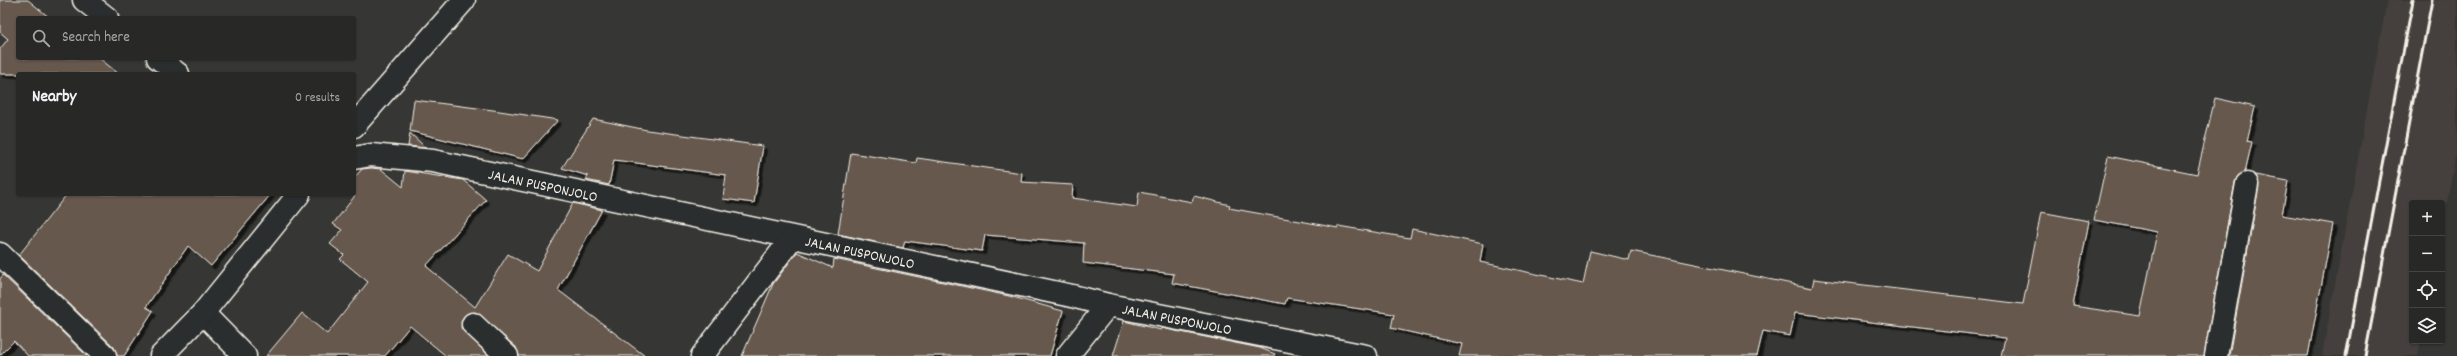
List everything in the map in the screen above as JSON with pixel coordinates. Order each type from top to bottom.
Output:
[{"type":"street","points":[[84,0],[104,16]]},
{"type":"street","points":[[356,124],[464,0]]},
{"type":"street","points":[[160,60],[176,72]]},
{"type":"street","name":"JALAN PUSPONJOLO","points":[[356,158],[371,155],[433,161],[1072,296],[1108,305],[1366,356]]},
{"type":"street","points":[[2216,356],[2247,184]]},
{"type":"street","points":[[161,356],[203,313],[297,196]]},
{"type":"street","points":[[702,356],[792,238]]},
{"type":"street","points":[[0,254],[105,356]]},
{"type":"street","points":[[1067,356],[1108,305]]},
{"type":"street","points":[[203,313],[245,356]]},
{"type":"street","points":[[473,324],[507,356]]},
{"type":"shaded area","points":[[2387,0],[2457,0],[2457,149],[2445,213],[2445,200],[2409,200],[2409,344],[2420,344],[2418,356],[2322,356]]},
{"type":"building","points":[[0,0],[28,0],[48,16],[16,16],[16,60],[102,60],[116,72],[16,72],[16,74],[0,74],[0,49],[8,39],[0,32]]},
{"type":"building","points":[[2215,98],[2255,107],[2247,141],[2252,142],[2245,172],[2238,176],[2235,182],[2204,356],[2001,356],[2005,338],[1795,313],[1790,336],[1763,331],[1757,356],[1459,356],[1462,344],[1391,328],[1394,314],[1287,298],[1285,304],[1172,283],[1174,274],[1083,263],[1084,243],[985,235],[982,251],[905,241],[903,248],[838,234],[851,153],[916,163],[917,158],[1022,173],[1021,182],[1073,185],[1072,198],[1137,207],[1139,192],[1192,202],[1194,196],[1230,205],[1229,208],[1338,228],[1338,226],[1410,238],[1412,229],[1483,244],[1480,262],[1583,284],[1590,251],[1629,260],[1631,251],[1812,288],[1814,279],[2023,304],[2041,212],[2089,221],[2073,306],[2140,316],[2157,232],[2094,220],[2108,156],[2197,174]]},
{"type":"building","points":[[414,100],[558,120],[523,159],[410,131]]},
{"type":"building","points":[[593,119],[647,130],[763,146],[754,203],[723,199],[726,175],[614,160],[609,185],[586,180],[588,176],[562,168]]},
{"type":"building","points":[[410,133],[426,148],[408,146]]},
{"type":"building","points":[[362,169],[381,169],[403,187],[405,171],[463,180],[486,200],[426,266],[475,307],[508,254],[537,271],[573,203],[602,210],[558,290],[645,356],[519,356],[516,347],[475,312],[464,316],[461,328],[489,356],[446,356],[410,326],[385,356],[266,356],[302,313],[327,334],[368,282],[340,259],[344,255],[330,244],[342,230],[333,224],[354,196],[356,196],[356,176]]},
{"type":"building","points":[[2256,175],[2288,181],[2282,215],[2333,224],[2308,356],[2229,356],[2259,186]]},
{"type":"building","points":[[65,196],[269,196],[211,266],[188,246],[146,307],[153,311],[124,356],[117,356],[114,347],[19,255]]},
{"type":"building","points":[[797,252],[833,268],[834,259],[1009,296],[1063,311],[1050,356],[742,356],[773,284]]},
{"type":"building","points":[[3,275],[87,356],[28,356],[14,341],[0,355],[0,279]]},
{"type":"building","points":[[1124,321],[1161,330],[1161,328],[1260,348],[1275,354],[1274,356],[1113,356]]},
{"type":"railway","points":[[2346,356],[2413,0]]},
{"type":"railway","points":[[2365,356],[2432,0]]}]
